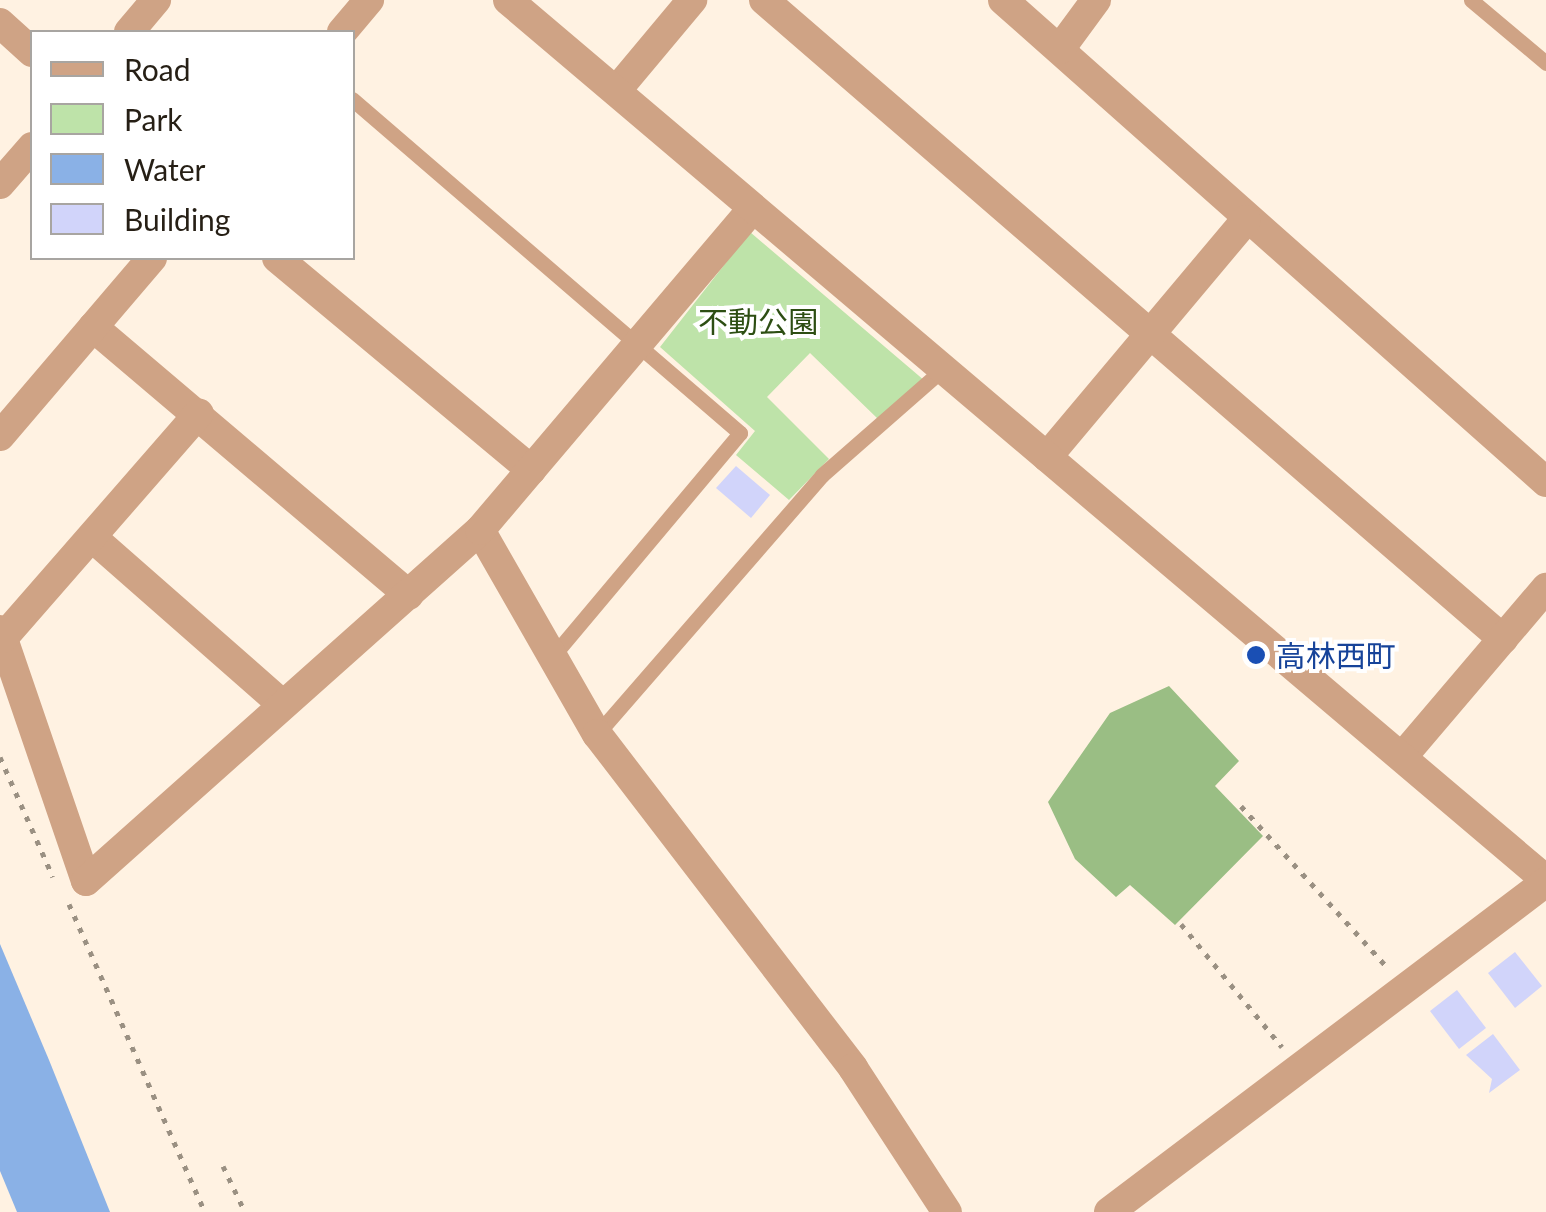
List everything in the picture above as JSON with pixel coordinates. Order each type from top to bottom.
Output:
[{"type":"street","points":[[131,30],[156,0]]},
{"type":"street","points":[[344,30],[369,0]]},
{"type":"street","points":[[508,0],[1404,756],[1546,881],[1108,1212]]},
{"type":"street","points":[[616,92],[692,0]]},
{"type":"street","points":[[764,0],[1503,639]]},
{"type":"street","points":[[1002,0],[1546,482]]},
{"type":"street","points":[[1060,50],[1096,0]]},
{"type":"street","points":[[0,24],[30,50]]},
{"type":"street","points":[[0,184],[30,149]]},
{"type":"street","points":[[199,413],[94,539],[1,634],[86,880],[480,530],[753,208]]},
{"type":"street","points":[[1047,456],[1246,220]]},
{"type":"street","points":[[0,436],[150,260]]},
{"type":"street","points":[[280,260],[531,470]]},
{"type":"street","points":[[93,327],[409,595]]},
{"type":"street","points":[[480,530],[597,734],[852,1068],[947,1212]]},
{"type":"street","points":[[94,539],[282,704]]},
{"type":"street","points":[[1404,756],[1546,588]]},
{"type":"lane","points":[[1471,0],[1546,63]]},
{"type":"lane","points":[[355,102],[640,342],[740,433],[554,655]]},
{"type":"lane","points":[[597,734],[822,475],[943,369]]},
{"type":"path","points":[[0,757],[205,1212]]},
{"type":"path","points":[[1241,806],[1406,989]]},
{"type":"path","points":[[1181,924],[1300,1069]]},
{"type":"path","points":[[224,1166],[246,1212]]},
{"type":"green space","name":"不動公園","points":[[750,232],[925,381],[878,419],[810,353],[767,397],[829,459],[789,500],[736,455],[755,431],[660,347]]},
{"type":"green space","points":[[1169,686],[1239,761],[1215,786],[1263,836],[1175,925],[1130,885],[1116,897],[1075,859],[1048,802],[1110,713]]},
{"type":"water","points":[[0,944],[110,1212],[17,1212],[0,1171]]},
{"type":"building","points":[[736,466],[770,495],[751,518],[716,488]]},
{"type":"building","points":[[1515,952],[1542,986],[1515,1008],[1488,973]]},
{"type":"building","points":[[1457,990],[1486,1028],[1459,1049],[1430,1011]]},
{"type":"building","points":[[1493,1034],[1520,1070],[1489,1093],[1492,1079],[1466,1055]]},
{"type":"place","name":"高林西町","points":[[1256,655]]}]
